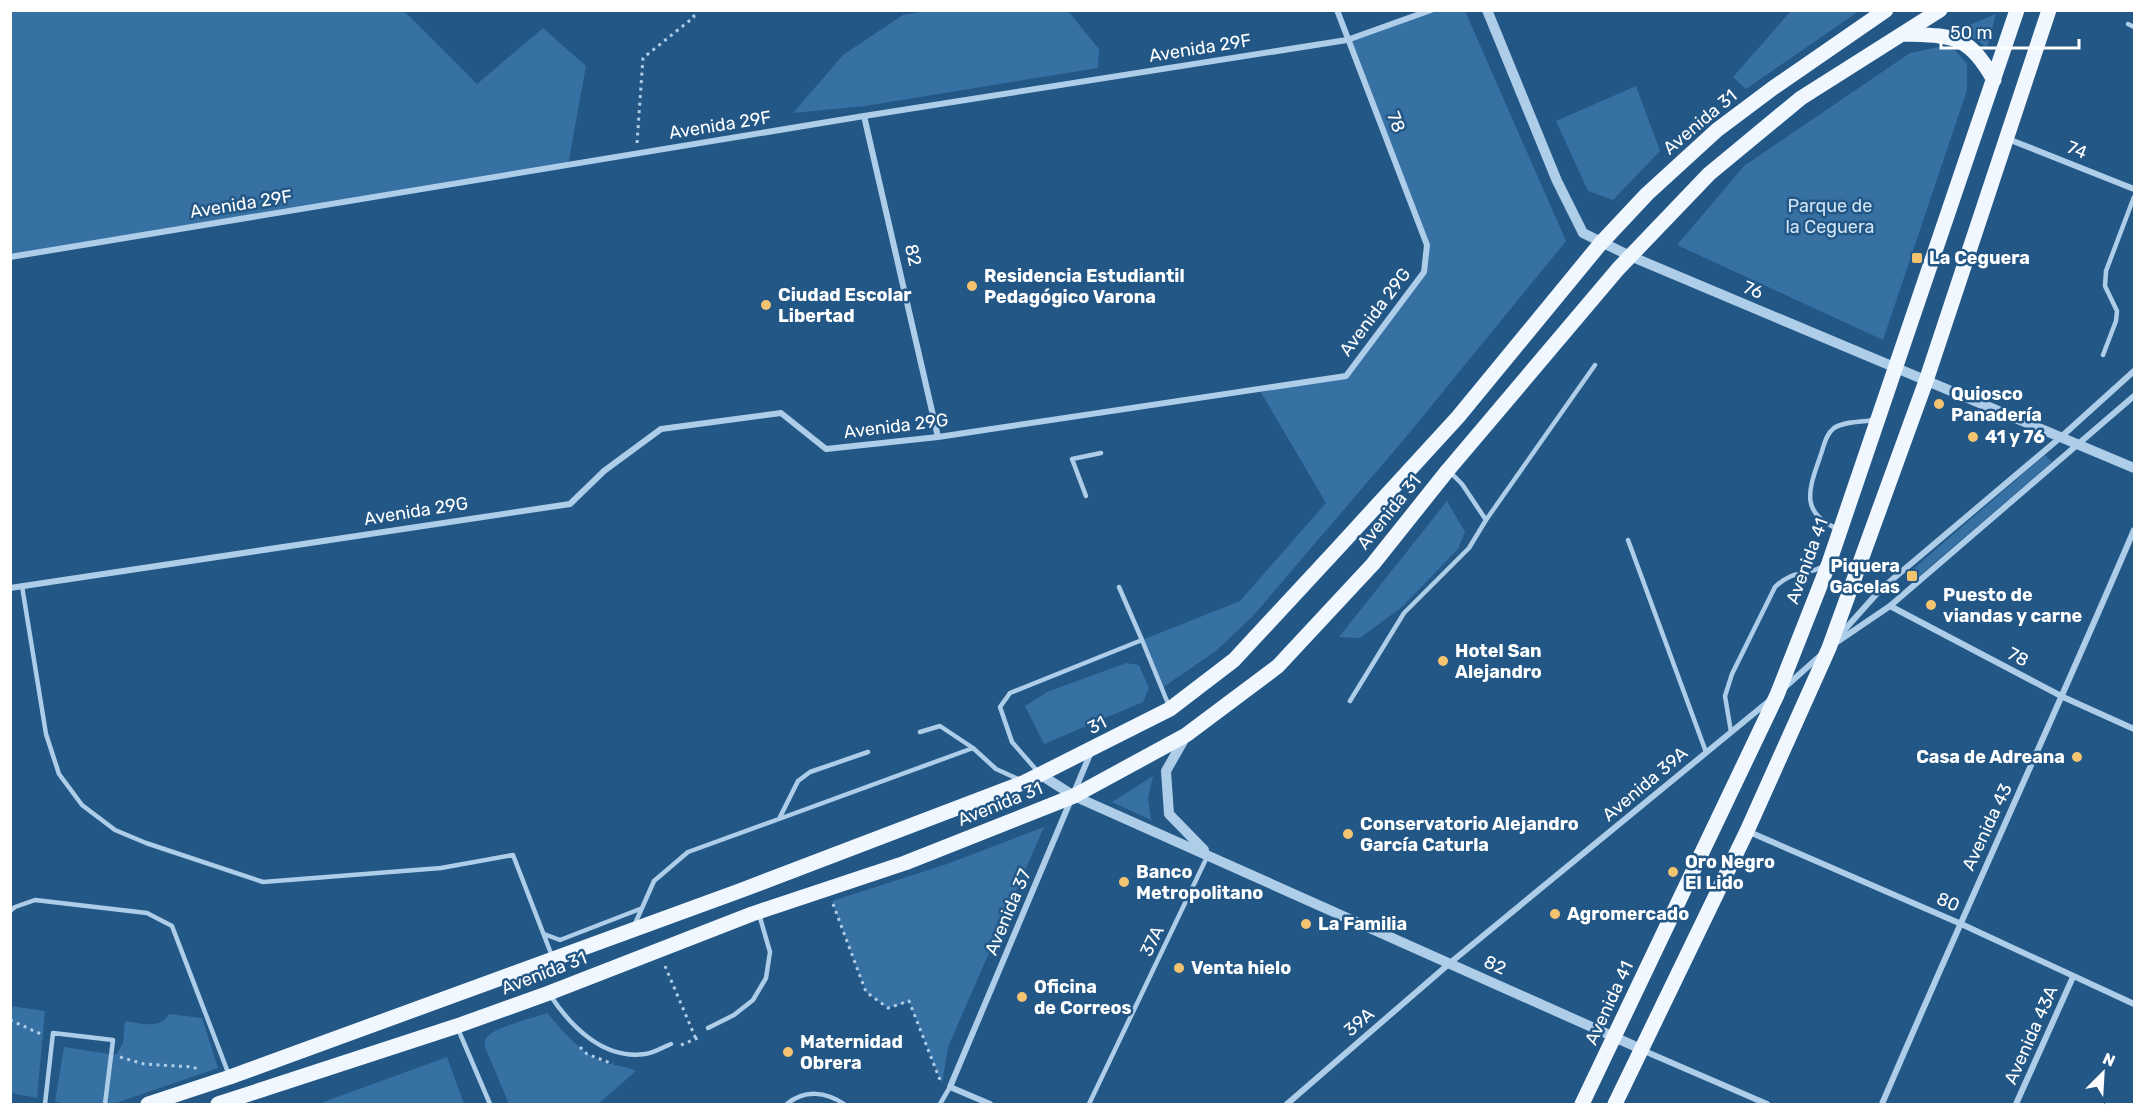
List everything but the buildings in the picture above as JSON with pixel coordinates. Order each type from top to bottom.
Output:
[{"type":"main road","name":"Avenida 31","points":[[1170,709],[1234,660],[1338,549],[1458,417],[1601,243],[1647,194],[1717,130],[1773,88],[1886,10]]},
{"type":"main road","points":[[1630,256],[1709,174],[1801,98],[1940,10]]},
{"type":"main road","name":"Avenida 41","points":[[1582,1104],[1777,695],[1829,563],[2017,10]]},
{"type":"main road","points":[[1615,1104],[1747,831],[1828,648],[1926,381],[2049,10]]},
{"type":"main road","points":[[1902,33],[1946,36],[1966,43],[1983,61],[1994,80]]},
{"type":"main road","name":"Avenida 31","points":[[218,1104],[457,1026],[758,912],[905,863],[1074,796],[1186,735],[1278,666],[1373,564],[1448,470],[1630,256]]},
{"type":"main road","name":"31","points":[[1041,775],[1170,709]]},
{"type":"main road","name":"Avenida 31","points":[[148,1104],[224,1079],[742,890],[1041,775]]},
{"type":"street","name":"78","points":[[1336,10],[1427,245]]},
{"type":"street","name":"Avenida 29F","points":[[10,257],[636,153],[1347,40],[1431,10]]},
{"type":"street","name":"76","points":[[1487,10],[1557,181],[1583,233],[1630,256],[2134,468]]},
{"type":"street","name":"82","points":[[864,116],[938,437]]},
{"type":"street","name":"74","points":[[2008,139],[2134,189]]},
{"type":"street","name":"Avenida 29G","points":[[10,588],[570,504],[604,471],[661,429],[781,413],[826,449],[938,437],[1346,376],[1424,272],[1427,245]]},
{"type":"street","name":"Avenida 39A","points":[[1450,963],[1777,695],[1828,648],[1881,590],[2061,437],[2134,371]]},
{"type":"street","name":"Avenida 39A","points":[[1828,648],[1890,606],[2134,396]]},
{"type":"street","name":"Avenida 43","points":[[1882,1104],[1959,923],[2063,697],[2134,530]]},
{"type":"street","name":"78","points":[[1890,606],[2063,697],[2134,729]]},
{"type":"street","name":"82","points":[[1186,735],[1166,771],[1169,814],[1209,855]]},
{"type":"street","name":"Avenida 37","points":[[950,1087],[1093,748]]},
{"type":"street","name":"82","points":[[1041,775],[1074,796],[1641,1050],[1767,1104]]},
{"type":"street","name":"80","points":[[1747,831],[1959,923],[2134,1004]]},
{"type":"street","name":"39A","points":[[1287,1104],[1450,963]]},
{"type":"street","name":"Avenida 43A","points":[[2016,1104],[2073,977]]},
{"type":"street","points":[[950,1087],[990,1104]]},
{"type":"lane","points":[[2128,24],[2134,27]]},
{"type":"lane","points":[[2103,356],[2116,321],[2117,311],[2105,286],[2106,271],[2134,197]]},
{"type":"lane","points":[[1350,701],[1404,613],[1469,548],[1486,520],[1595,365]]},
{"type":"lane","points":[[1840,530],[1825,524],[1814,511],[1809,488],[1828,435],[1833,429],[1842,424],[1878,420]]},
{"type":"lane","points":[[1086,496],[1072,459],[1101,453]]},
{"type":"lane","points":[[1448,470],[1462,484],[1486,520]]},
{"type":"lane","points":[[1628,540],[1706,752]]},
{"type":"lane","points":[[1731,732],[1725,696],[1732,674],[1775,587],[1794,573],[1812,572],[1829,563]]},
{"type":"lane","points":[[22,586],[46,734],[59,774],[82,805],[115,830],[146,843],[263,882],[441,868],[513,855],[553,958]]},
{"type":"lane","points":[[1119,586],[1170,709]]},
{"type":"lane","points":[[1041,775],[1012,742],[1000,707],[1010,693],[1142,640]]},
{"type":"lane","points":[[920,732],[940,726],[973,748],[996,769],[1025,782]]},
{"type":"lane","points":[[632,929],[654,881],[688,852],[973,748]]},
{"type":"lane","points":[[779,819],[798,781],[810,772],[868,752]]},
{"type":"lane","name":"37A","points":[[1089,1104],[1209,855]]},
{"type":"lane","points":[[10,911],[35,900],[147,913],[172,926],[224,1079]]},
{"type":"lane","points":[[544,934],[560,940],[640,909]]},
{"type":"lane","points":[[708,1028],[734,1015],[753,1000],[766,978],[770,952],[758,912]]},
{"type":"lane","points":[[549,993],[559,1009],[581,1033],[601,1046],[622,1055],[647,1054],[671,1044]]},
{"type":"lane","points":[[457,1026],[490,1104]]},
{"type":"lane","points":[[45,1104],[53,1033],[113,1040],[105,1104]]},
{"type":"lane","points":[[940,1104],[950,1087]]},
{"type":"lane","points":[[787,1104],[805,1094],[819,1093],[833,1097],[844,1104]]},
{"type":"path","points":[[636,153],[643,58],[694,16],[692,10]]},
{"type":"path","points":[[827,889],[866,992],[888,1008],[909,1001],[942,1084],[950,1087]]},
{"type":"path","points":[[658,950],[696,1038]]},
{"type":"path","points":[[10,1020],[53,1039]]},
{"type":"path","points":[[111,1052],[144,1064],[193,1067],[224,1079]]},
{"type":"green space","points":[[932,10],[1068,11],[1099,49],[1098,68],[865,106],[793,113],[843,55],[903,15]]},
{"type":"green space","points":[[11,11],[404,11],[477,84],[543,28],[586,66],[568,165],[11,257]]},
{"type":"green space","points":[[1431,11],[1465,11],[1566,241],[1406,437],[1253,616],[1216,651],[1162,688],[1142,640],[1240,601],[1326,503],[1259,389],[1346,376],[1424,272],[1427,245],[1347,40]]},
{"type":"green space","points":[[1791,11],[1859,11],[1746,89],[1733,77]]},
{"type":"green space","points":[[1996,14],[1987,47],[1960,29]]},
{"type":"green space","name":"Parque de la Ceguera","points":[[1939,47],[1955,50],[1967,64],[1967,90],[1883,340],[1677,245],[1744,166],[1910,53]]},
{"type":"green space","points":[[1636,86],[1660,151],[1613,200],[1588,191],[1556,121]]},
{"type":"green space","points":[[2045,455],[2052,462],[1911,583],[1905,576]]},
{"type":"green space","points":[[1447,501],[1465,532],[1458,549],[1402,607],[1360,638],[1339,637]]},
{"type":"green space","points":[[1126,663],[1139,665],[1149,688],[1143,702],[1044,744],[1025,706],[1047,692]]},
{"type":"green space","points":[[1153,776],[1148,798],[1151,820],[1112,802]]},
{"type":"green space","points":[[1044,827],[948,1047],[942,1084],[909,1002],[888,1008],[866,992],[832,901],[947,864]]},
{"type":"green space","points":[[10,1006],[45,1011],[37,1098],[11,1093]]},
{"type":"green space","points":[[547,1013],[587,1053],[604,1062],[636,1071],[598,1104],[509,1104],[485,1047],[485,1040],[491,1033]]},
{"type":"green space","points":[[169,1014],[202,1018],[218,1068],[113,1104],[64,1104],[55,1101],[64,1047],[116,1055],[123,1043],[125,1021],[156,1024]]},
{"type":"green space","points":[[447,1057],[464,1104],[318,1104]]},
{"type":"place","name":"La Ceguera","points":[[1917,258]]},
{"type":"place","name":"Residencia Estudiantil Pedagógico Varona","points":[[972,286]]},
{"type":"place","name":"Ciudad Escolar Libertad","points":[[766,305]]},
{"type":"place","name":"Quiosco Panadería","points":[[1939,404]]},
{"type":"place","name":"41 y 76","points":[[1973,437]]},
{"type":"place","name":"Piquera Gacelas","points":[[1912,576]]},
{"type":"place","name":"Puesto de viandas y carne","points":[[1931,605]]},
{"type":"place","name":"Hotel San Alejandro","points":[[1443,661]]},
{"type":"place","name":"Casa de Adreana","points":[[2077,757]]},
{"type":"place","name":"Conservatorio Alejandro García Caturla","points":[[1348,834]]},
{"type":"place","name":"Oro Negro El Lido","points":[[1673,872]]},
{"type":"place","name":"Banco Metropolitano","points":[[1124,882]]},
{"type":"place","name":"Agromercado","points":[[1555,914]]},
{"type":"place","name":"La Familia","points":[[1306,924]]},
{"type":"place","name":"Venta hielo","points":[[1179,968]]},
{"type":"place","name":"Oficina de Correos","points":[[1022,997]]},
{"type":"place","name":"Maternidad Obrera","points":[[788,1052]]}]
